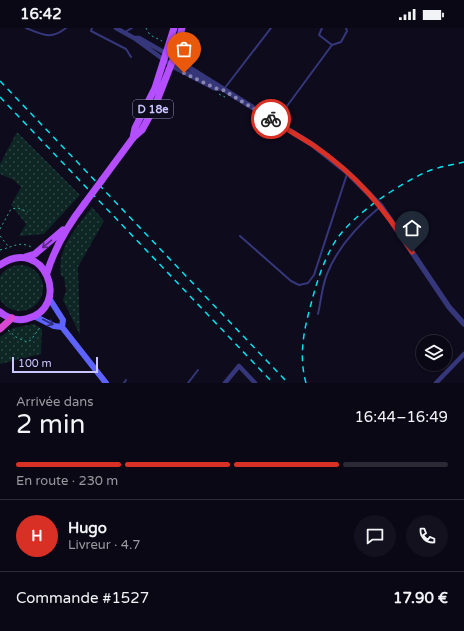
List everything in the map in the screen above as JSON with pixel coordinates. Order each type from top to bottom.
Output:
[{"type":"highway","points":[[3,328],[12,318]]},
{"type":"main road","name":"D 18e","points":[[169,60],[174,28]]},
{"type":"main road","name":"D 18e","points":[[47,273],[52,254],[68,225],[133,138],[135,128],[156,88],[182,28]]},
{"type":"main road","name":"D 18e","points":[[24,258],[35,254],[68,225]]},
{"type":"main road","points":[[0,312],[12,318],[22,319],[34,316],[43,309],[49,298],[50,285],[47,273],[36,262],[24,258],[16,258],[2,262]]},
{"type":"main road","points":[[49,298],[63,320],[62,327]]},
{"type":"main road","points":[[34,316],[54,326],[62,327],[106,383]]},
{"type":"street","points":[[116,28],[134,38],[139,38],[169,60],[313,145],[347,172],[381,206],[443,298],[464,324]]},
{"type":"street","points":[[436,383],[464,354]]},
{"type":"street","points":[[225,383],[238,366],[255,383]]},
{"type":"lane","points":[[26,28],[50,36],[56,35],[66,28]]},
{"type":"lane","points":[[92,28],[91,31],[126,49],[131,57]]},
{"type":"lane","points":[[124,33],[132,28]]},
{"type":"lane","points":[[220,90],[271,28]]},
{"type":"lane","points":[[322,28],[319,35],[332,45]]},
{"type":"lane","points":[[275,122],[332,45],[341,42],[347,31],[346,28]]},
{"type":"lane","points":[[240,236],[291,281],[299,285],[308,283],[314,275],[347,172]]},
{"type":"lane","points":[[318,314],[327,275],[337,254],[354,230],[381,206]]},
{"type":"lane","points":[[188,383],[198,370]]},
{"type":"path","points":[[146,28],[150,35],[163,41]]},
{"type":"path","points":[[183,48],[189,62]]},
{"type":"path","points":[[220,90],[226,98]]},
{"type":"path","points":[[0,229],[11,209],[18,208],[28,212]]},
{"type":"path","points":[[0,236],[9,247]]},
{"type":"path","points":[[0,250],[24,244],[33,248]]},
{"type":"path","points":[[3,328],[16,337],[27,342],[31,340],[42,322]]},
{"type":"green space","points":[[17,132],[80,195],[44,234],[19,236],[26,224],[11,205],[21,187],[14,180],[0,174],[0,164]]},
{"type":"green space","points":[[92,207],[104,221],[78,267],[80,335],[63,300],[66,291],[64,277],[61,276],[60,266],[69,238]]},
{"type":"green space","points":[[20,265],[33,269],[39,275],[43,288],[39,301],[29,309],[20,311],[11,309],[1,301],[-1,297],[-1,279],[7,269],[11,267]]},
{"type":"green space","points":[[34,324],[42,329],[41,354],[0,364],[0,337],[13,328]]},
{"type":"railway","points":[[0,81],[288,383]]},
{"type":"railway","points":[[0,97],[273,383]]},
{"type":"railway","points":[[306,383],[302,355],[305,327],[320,273],[336,240],[365,210],[402,185],[431,170],[464,162]]},
{"type":"way so far","points":[[184,73],[215,88],[220,88],[271,119]]},
{"type":"route","points":[[271,119],[313,145],[341,166],[378,202],[412,252]]}]
